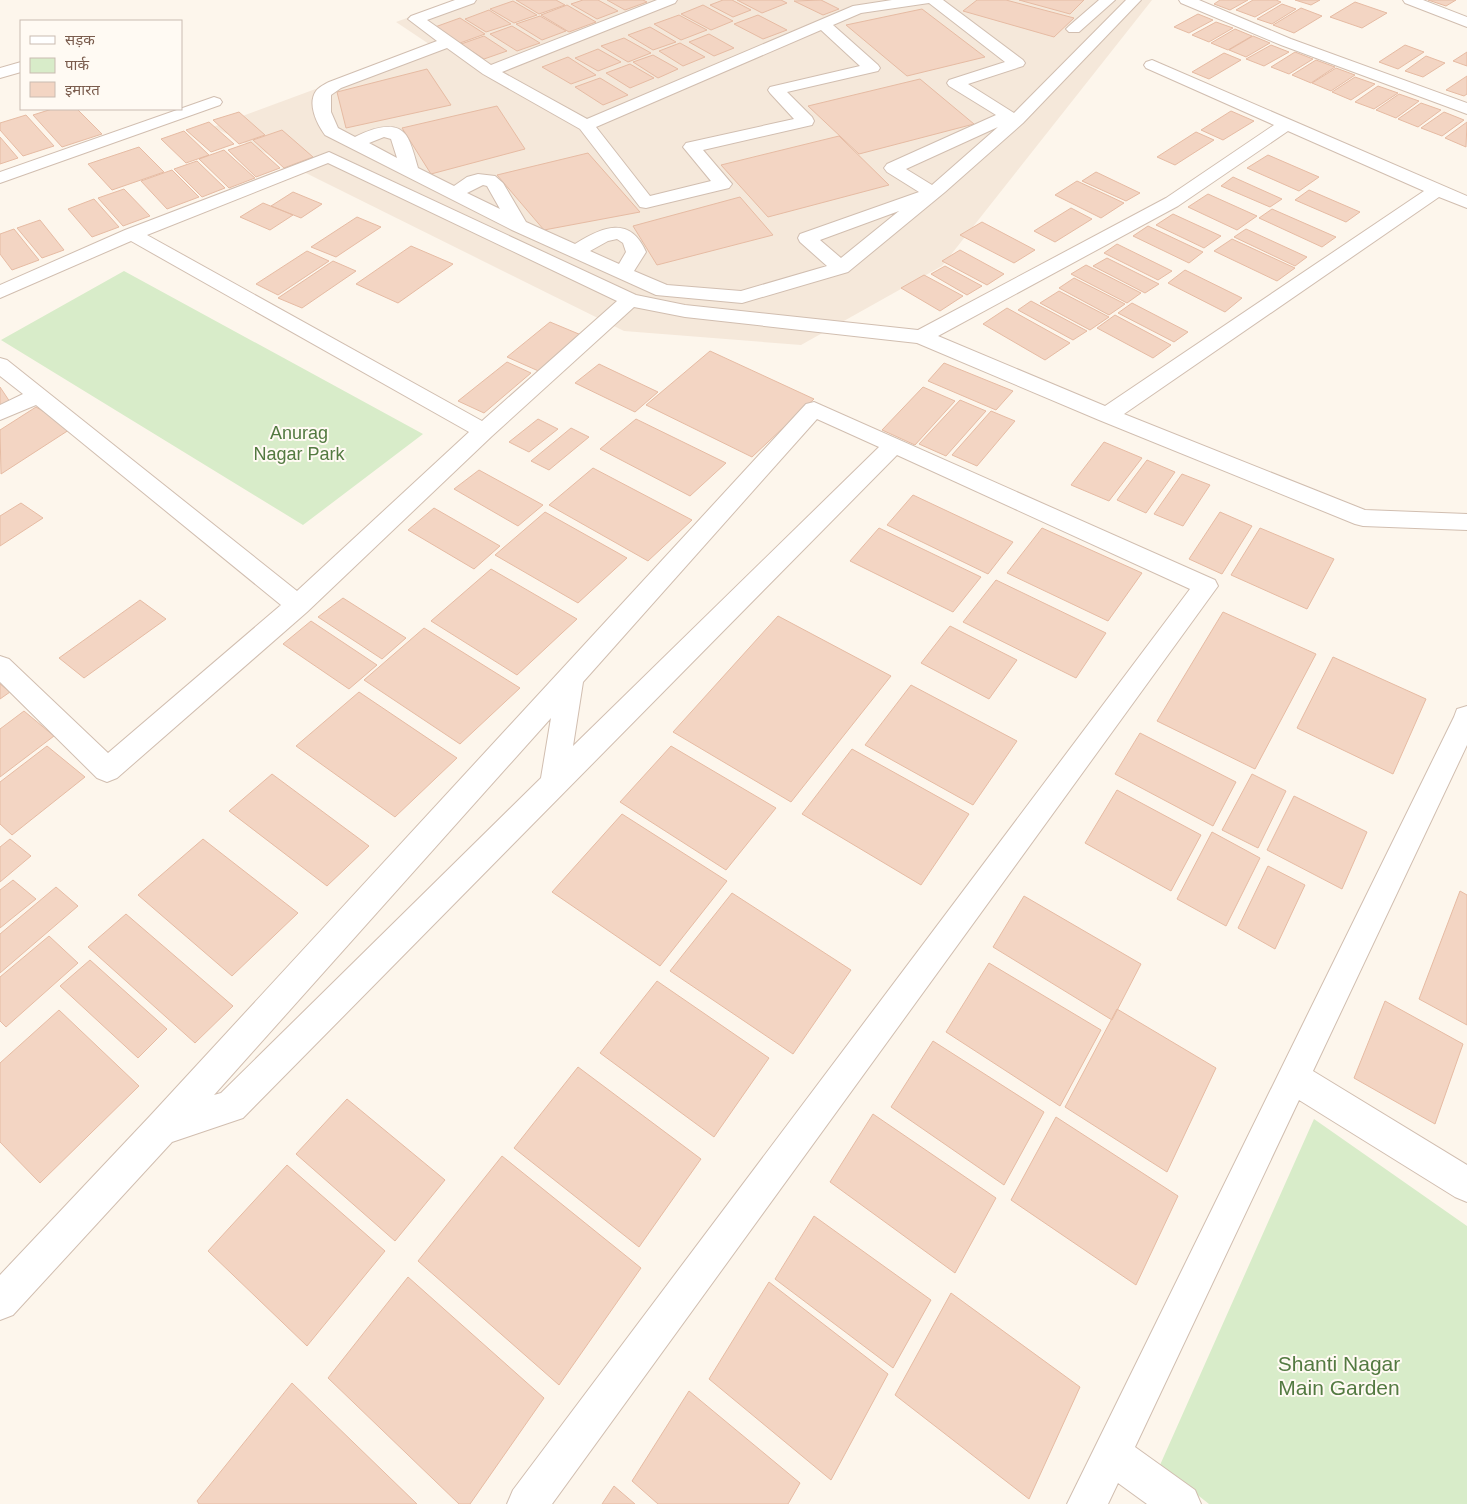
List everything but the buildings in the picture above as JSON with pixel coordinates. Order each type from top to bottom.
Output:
[{"type":"street","points":[[469,0],[416,19],[489,71],[586,125],[646,202],[723,184],[692,148],[806,121],[776,90],[872,68],[823,24]]},
{"type":"street","points":[[489,71],[670,0]]},
{"type":"street","points":[[840,0],[858,10],[925,0]]},
{"type":"street","points":[[586,125],[879,0]]},
{"type":"street","points":[[934,0],[1017,63],[955,83],[1012,117]]},
{"type":"street","points":[[1074,30],[1108,0]]},
{"type":"street","points":[[449,42],[335,85],[323,93],[320,105],[323,118],[331,131],[520,226],[662,291],[742,297],[841,268],[933,193],[1134,0]]},
{"type":"street","points":[[1186,0],[1286,42],[1467,109]]},
{"type":"street","points":[[1410,0],[1467,22]]},
{"type":"street","points":[[1152,65],[1467,203]]},
{"type":"street","points":[[0,74],[20,67]]},
{"type":"street","points":[[0,178],[214,102]]},
{"type":"street","points":[[933,193],[893,168],[1012,117]]},
{"type":"street","points":[[921,337],[1172,202],[1286,124]]},
{"type":"street","points":[[356,143],[384,131],[395,134],[399,138],[410,170]]},
{"type":"street","points":[[0,292],[132,234],[329,157],[630,300],[685,311],[921,337],[1107,415],[1363,518],[1467,522]]},
{"type":"street","points":[[455,193],[478,179],[488,179],[494,183],[520,226]]},
{"type":"street","points":[[1107,415],[1437,190]]},
{"type":"street","points":[[841,268],[807,238],[933,193]]},
{"type":"street","points":[[576,252],[598,238],[613,233],[626,235],[633,242],[636,252],[622,273]]},
{"type":"street","points":[[132,234],[484,431]]},
{"type":"street","points":[[685,311],[698,293]]},
{"type":"street","points":[[0,666],[107,770],[298,605],[484,431],[630,300]]},
{"type":"street","points":[[0,365],[298,605]]},
{"type":"street","points":[[0,413],[38,396]]},
{"type":"street","points":[[0,1302],[162,1128],[814,409],[1206,586],[528,1504]]},
{"type":"street","points":[[162,1128],[231,1106],[894,445]]},
{"type":"street","points":[[554,785],[570,678]]},
{"type":"street","points":[[1087,1504],[1467,717]]},
{"type":"street","points":[[1293,1077],[1467,1185]]},
{"type":"street","points":[[1112,1454],[1181,1504]]},
{"type":"shaded area","points":[[456,0],[1152,0],[942,266],[801,345],[624,331],[213,127],[432,46],[396,22]]},
{"type":"green space","name":"Anurag Nagar Park","points":[[124,271],[423,434],[303,525],[1,340]]},
{"type":"green space","name":"Shanti Nagar Main Garden","points":[[1314,1119],[1467,1226],[1467,1504],[1209,1504],[1160,1465]]}]
